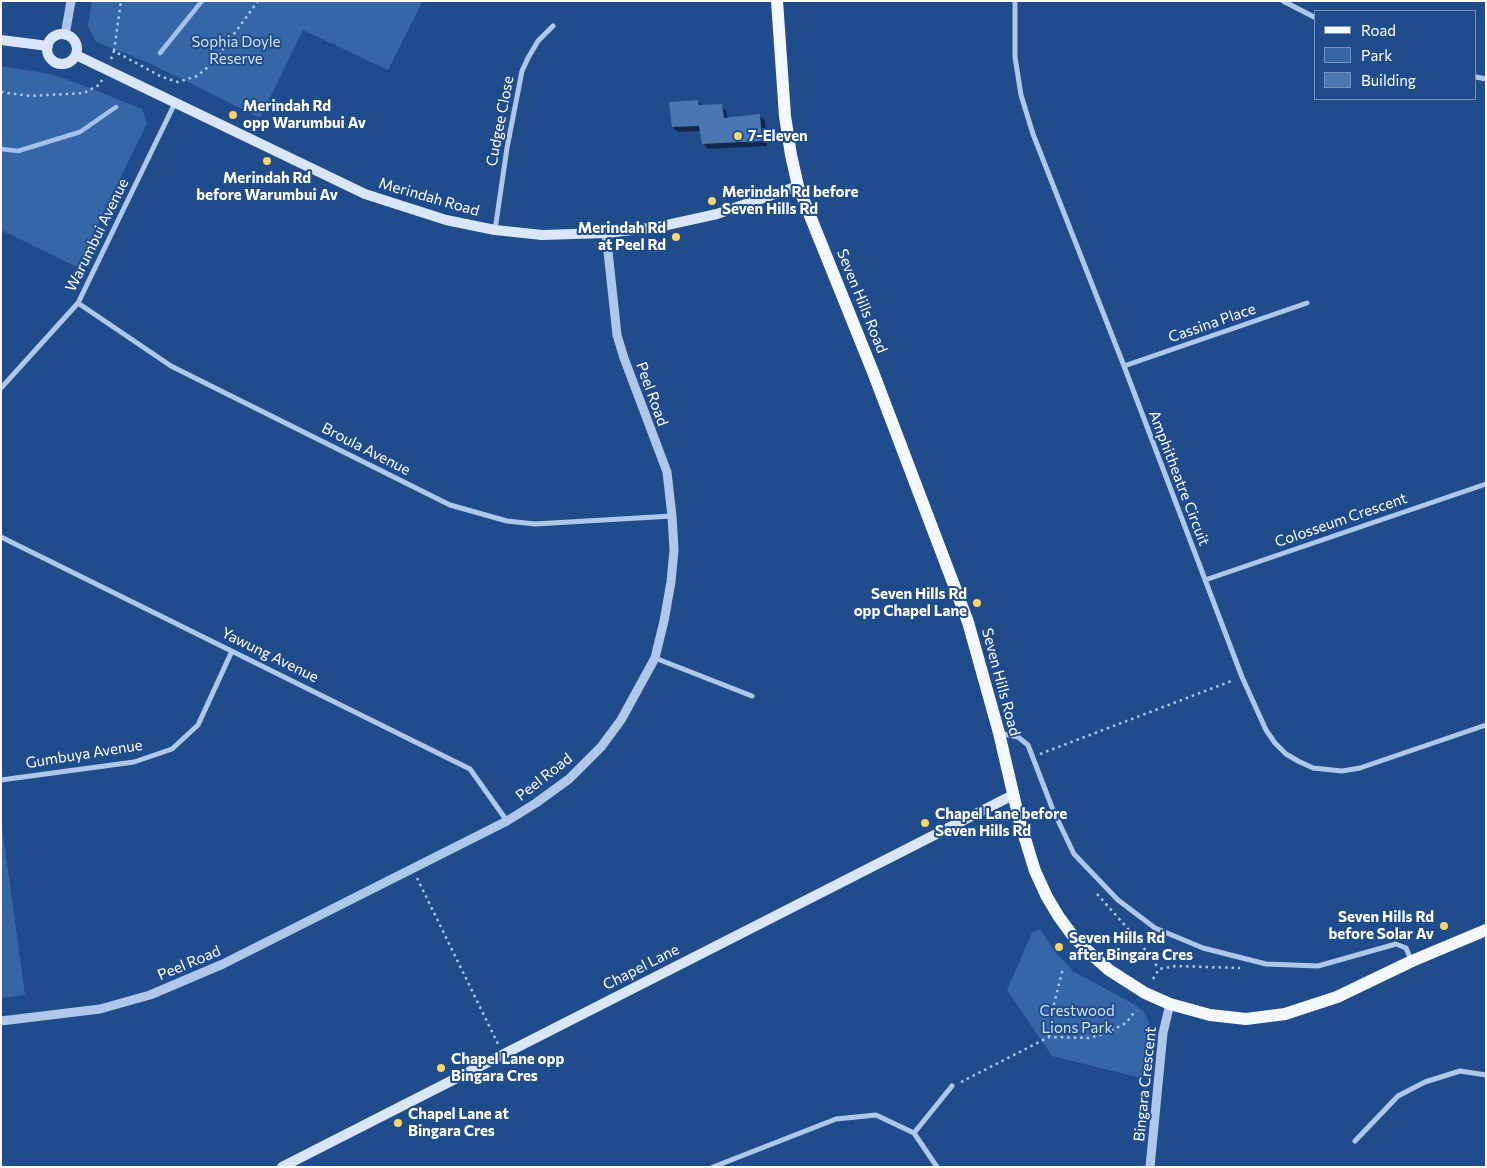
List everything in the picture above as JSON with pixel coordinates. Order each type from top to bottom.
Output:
[{"type":"main road","name":"Seven Hills Road","points":[[776,1],[785,116],[798,186],[873,372],[968,622],[999,733],[1026,844],[1047,897],[1059,917],[1090,953],[1110,970],[1140,990],[1170,1004],[1229,1018],[1246,1019],[1285,1014],[1337,997],[1412,961],[1486,930]]},
{"type":"main road","points":[[65,35],[70,37],[76,44],[76,54],[70,62],[61,64],[52,60],[48,46],[52,38],[65,35]]},
{"type":"main road","points":[[1,40],[48,46]]},
{"type":"main road","name":"Merindah Road","points":[[76,54],[365,194],[446,220],[495,230],[542,235],[606,233],[658,227],[702,218],[744,206],[798,186]]},
{"type":"main road","name":"Chapel Lane","points":[[282,1167],[1013,795]]},
{"type":"street","points":[[65,35],[71,1]]},
{"type":"street","name":"Amphitheatre Circuit","points":[[1015,1],[1016,57],[1021,95],[1033,134],[1124,366],[1242,677],[1266,730],[1286,754],[1313,768],[1342,771],[1360,768],[1486,725]]},
{"type":"street","points":[[1283,1],[1314,17]]},
{"type":"street","name":"Cudgee Close","points":[[495,230],[507,148],[522,71],[538,42],[553,26]]},
{"type":"street","name":"Warumbui Avenue","points":[[1,388],[78,303],[175,103]]},
{"type":"street","name":"Peel Road","points":[[1,1021],[100,1009],[150,995],[224,964],[507,821],[569,779],[600,747],[620,720],[655,658],[671,582],[674,550],[667,472],[617,335],[606,233]]},
{"type":"street","name":"Broula Avenue","points":[[78,303],[170,366],[450,505],[506,521],[535,524],[672,516]]},
{"type":"street","name":"Cassina Place","points":[[1124,366],[1308,303]]},
{"type":"street","name":"Colosseum Crescent","points":[[1205,580],[1486,484]]},
{"type":"street","name":"Yawung Avenue","points":[[1,537],[470,769],[507,821]]},
{"type":"street","name":"Gumbuya Avenue","points":[[1,780],[134,762],[172,749],[198,724],[232,650]]},
{"type":"street","points":[[655,658],[752,696]]},
{"type":"street","points":[[999,733],[1018,737],[1028,745],[1053,810],[1074,854],[1118,900],[1155,928],[1203,948],[1266,964],[1318,966],[1396,944],[1406,948],[1412,961]]},
{"type":"street","name":"Bingara Crescent","points":[[1150,1167],[1163,1033],[1170,1004]]},
{"type":"street","points":[[1354,1141],[1398,1096],[1418,1086],[1460,1071],[1486,1075]]},
{"type":"street","points":[[914,1133],[952,1086]]},
{"type":"street","points":[[713,1167],[836,1119],[876,1115],[914,1133],[937,1167]]},
{"type":"path","points":[[1,92],[30,96],[84,93],[99,85],[108,69],[114,51],[121,1]]},
{"type":"path","points":[[114,51],[162,78],[178,82],[197,76],[212,64],[258,1]]},
{"type":"path","points":[[1039,755],[1242,677]]},
{"type":"path","points":[[412,869],[504,1054]]},
{"type":"path","points":[[1096,892],[1138,940],[1160,969]]},
{"type":"path","points":[[1153,979],[1160,969],[1176,966],[1244,969],[1246,959]]},
{"type":"path","points":[[1050,1037],[1053,1008],[1064,968]]},
{"type":"path","points":[[952,1086],[1050,1037],[1089,1038],[1107,1034],[1126,1023],[1136,1010]]},
{"type":"green space","name":"Sophia Doyle Reserve","points":[[92,1],[423,1],[388,70],[303,30],[260,118],[147,62],[96,42],[88,26]]},
{"type":"green space","points":[[1,66],[50,74],[142,109],[147,123],[77,267],[1,230]]},
{"type":"green space","points":[[1,819],[25,995],[1,998]]},
{"type":"green space","name":"Crestwood Lions Park","points":[[1040,929],[1055,952],[1073,971],[1143,1011],[1149,1022],[1150,1047],[1147,1076],[1137,1077],[1052,1056],[1007,990],[1032,933]]},
{"type":"building","points":[[698,100],[699,105],[722,104],[724,118],[760,114],[762,141],[702,144],[699,126],[672,127],[669,102]]},
{"type":"waterway","points":[[160,53],[202,1]]},
{"type":"waterway","points":[[1,149],[18,151],[80,132],[116,107]]},
{"type":"place","name":"Merindah Rd opp Warumbui Av","points":[[233,115]]},
{"type":"place","name":"7-Eleven","points":[[738,136]]},
{"type":"place","name":"Merindah Rd before Warumbui Av","points":[[267,161]]},
{"type":"place","name":"Merindah Rd before Seven Hills Rd","points":[[712,201]]},
{"type":"place","name":"Merindah Rd at Peel Rd","points":[[676,237]]},
{"type":"place","name":"Seven Hills Rd opp Chapel Lane","points":[[977,603]]},
{"type":"place","name":"Chapel Lane before Seven Hills Rd","points":[[925,823]]},
{"type":"place","name":"Seven Hills Rd before Solar Av","points":[[1444,926]]},
{"type":"place","name":"Seven Hills Rd after Bingara Cres","points":[[1059,947]]},
{"type":"place","name":"Chapel Lane opp Bingara Cres","points":[[441,1068]]},
{"type":"place","name":"Chapel Lane at Bingara Cres","points":[[398,1123]]}]
